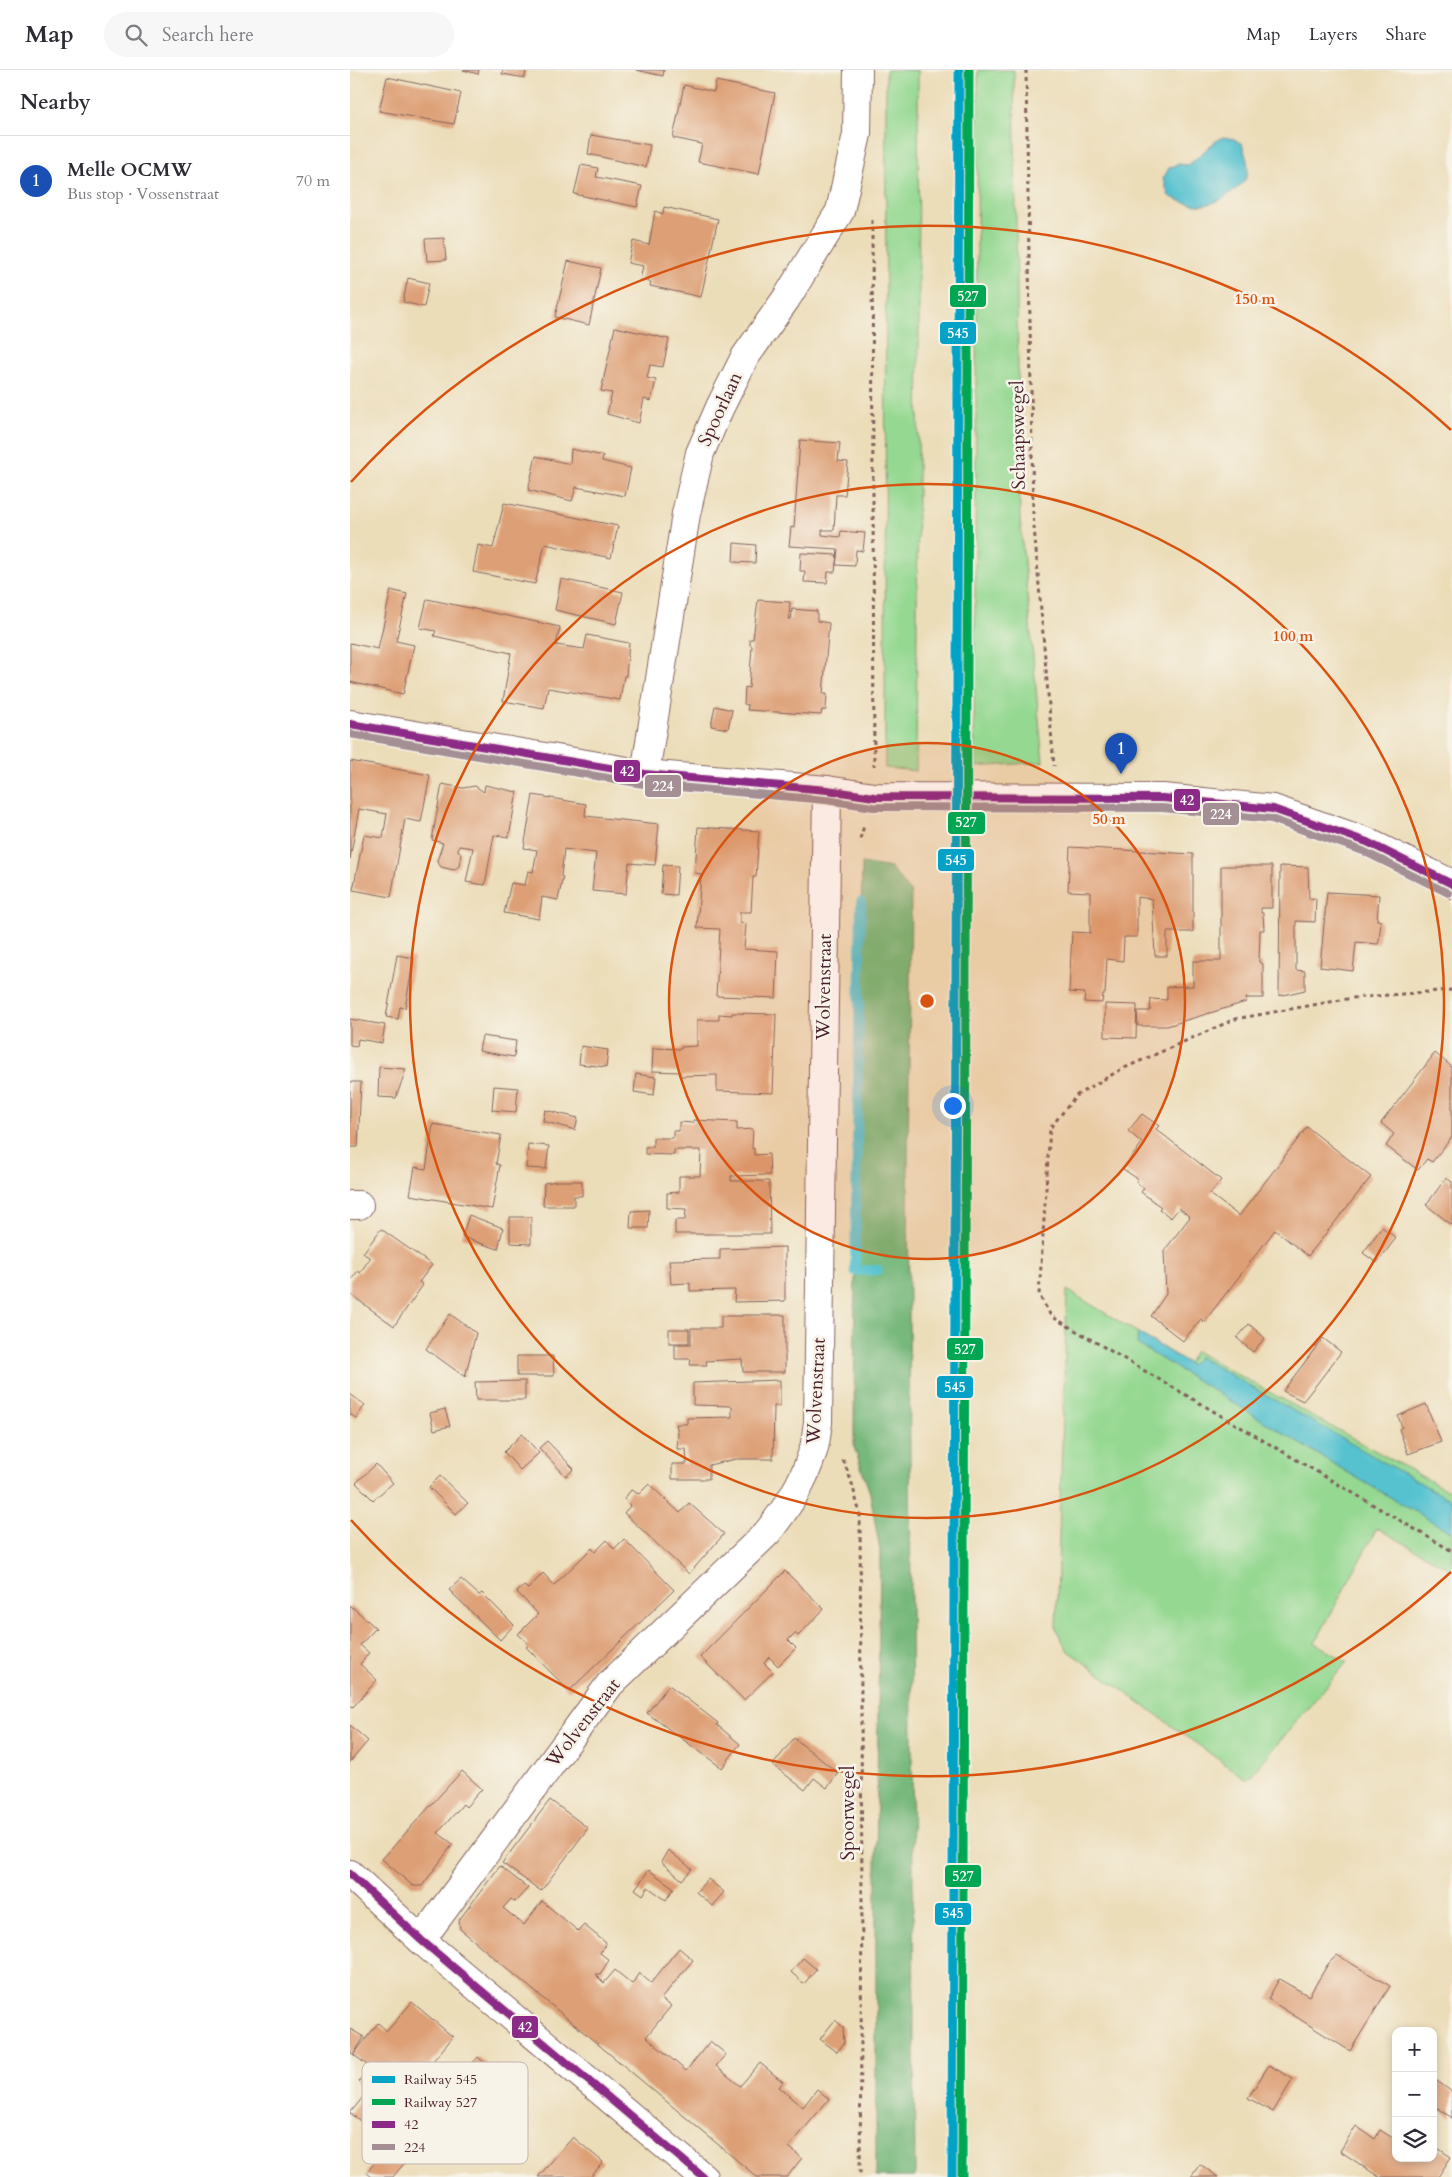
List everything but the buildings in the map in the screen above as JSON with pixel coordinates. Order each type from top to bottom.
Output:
[{"type":"street","name":"Spoorlaan","points":[[645,774],[686,514],[700,452],[745,357],[796,282],[840,211],[857,134],[858,70]]},
{"type":"street","points":[[350,724],[645,774],[827,790],[874,797],[1163,798],[1273,809],[1367,842],[1452,884]]},
{"type":"street","name":"Wolvenstraat","points":[[421,1940],[610,1684],[767,1533],[785,1510],[800,1484],[813,1454],[818,1423],[827,790]]},
{"type":"street","points":[[350,1874],[421,1940],[703,2177]]},
{"type":"path","name":"Schaapswegel","points":[[1026,70],[1033,514],[1057,798]]},
{"type":"path","points":[[872,219],[874,797]]},
{"type":"path","points":[[1452,990],[1352,998],[1235,1019],[1120,1070],[1077,1095],[1050,1128],[1039,1294],[1051,1316],[1452,1551]]},
{"type":"path","name":"Spoorwegel","points":[[843,1459],[860,1514],[862,1901],[860,2177]]},
{"type":"green space","points":[[886,70],[918,70],[919,318],[916,771],[885,768]]},
{"type":"green space","points":[[978,70],[1014,70],[1020,519],[1043,762],[974,767]]},
{"type":"green space","points":[[862,863],[891,868],[911,893],[908,1168],[915,2177],[876,2177],[876,1872],[880,1551],[870,1493],[854,1447],[855,1255]]},
{"type":"green space","points":[[1067,1290],[1188,1363],[1195,1351],[1452,1493],[1452,1570],[1377,1528],[1315,1643],[1347,1662],[1247,1780],[1068,1651],[1056,1629]]},
{"type":"water","points":[[1223,137],[1234,139],[1242,144],[1248,169],[1242,184],[1224,197],[1209,204],[1194,205],[1169,196],[1163,179],[1169,168],[1178,164],[1188,165],[1213,143]]},
{"type":"water","points":[[1138,1333],[1191,1365],[1199,1357],[1452,1501],[1452,1533],[1347,1472],[1137,1344]]},
{"type":"waterway","points":[[861,902],[855,1271],[878,1270]]},
{"type":"rail line","name":"545","points":[[952,2177],[959,70]]},
{"type":"rail line","name":"527","points":[[962,2177],[969,70]]},
{"type":"transit line","name":"42","points":[[350,724],[645,774],[827,790],[874,797],[1163,798],[1273,809],[1367,842],[1452,884]]},
{"type":"transit line","name":"224","points":[[350,734],[643,784],[826,800],[873,807],[1162,808],[1271,819],[1363,851],[1448,893]]},
{"type":"transit line","name":"42","points":[[350,1874],[421,1940],[703,2177]]},
{"type":"place","name":"Melle OCMW","points":[[1121,774]]}]
